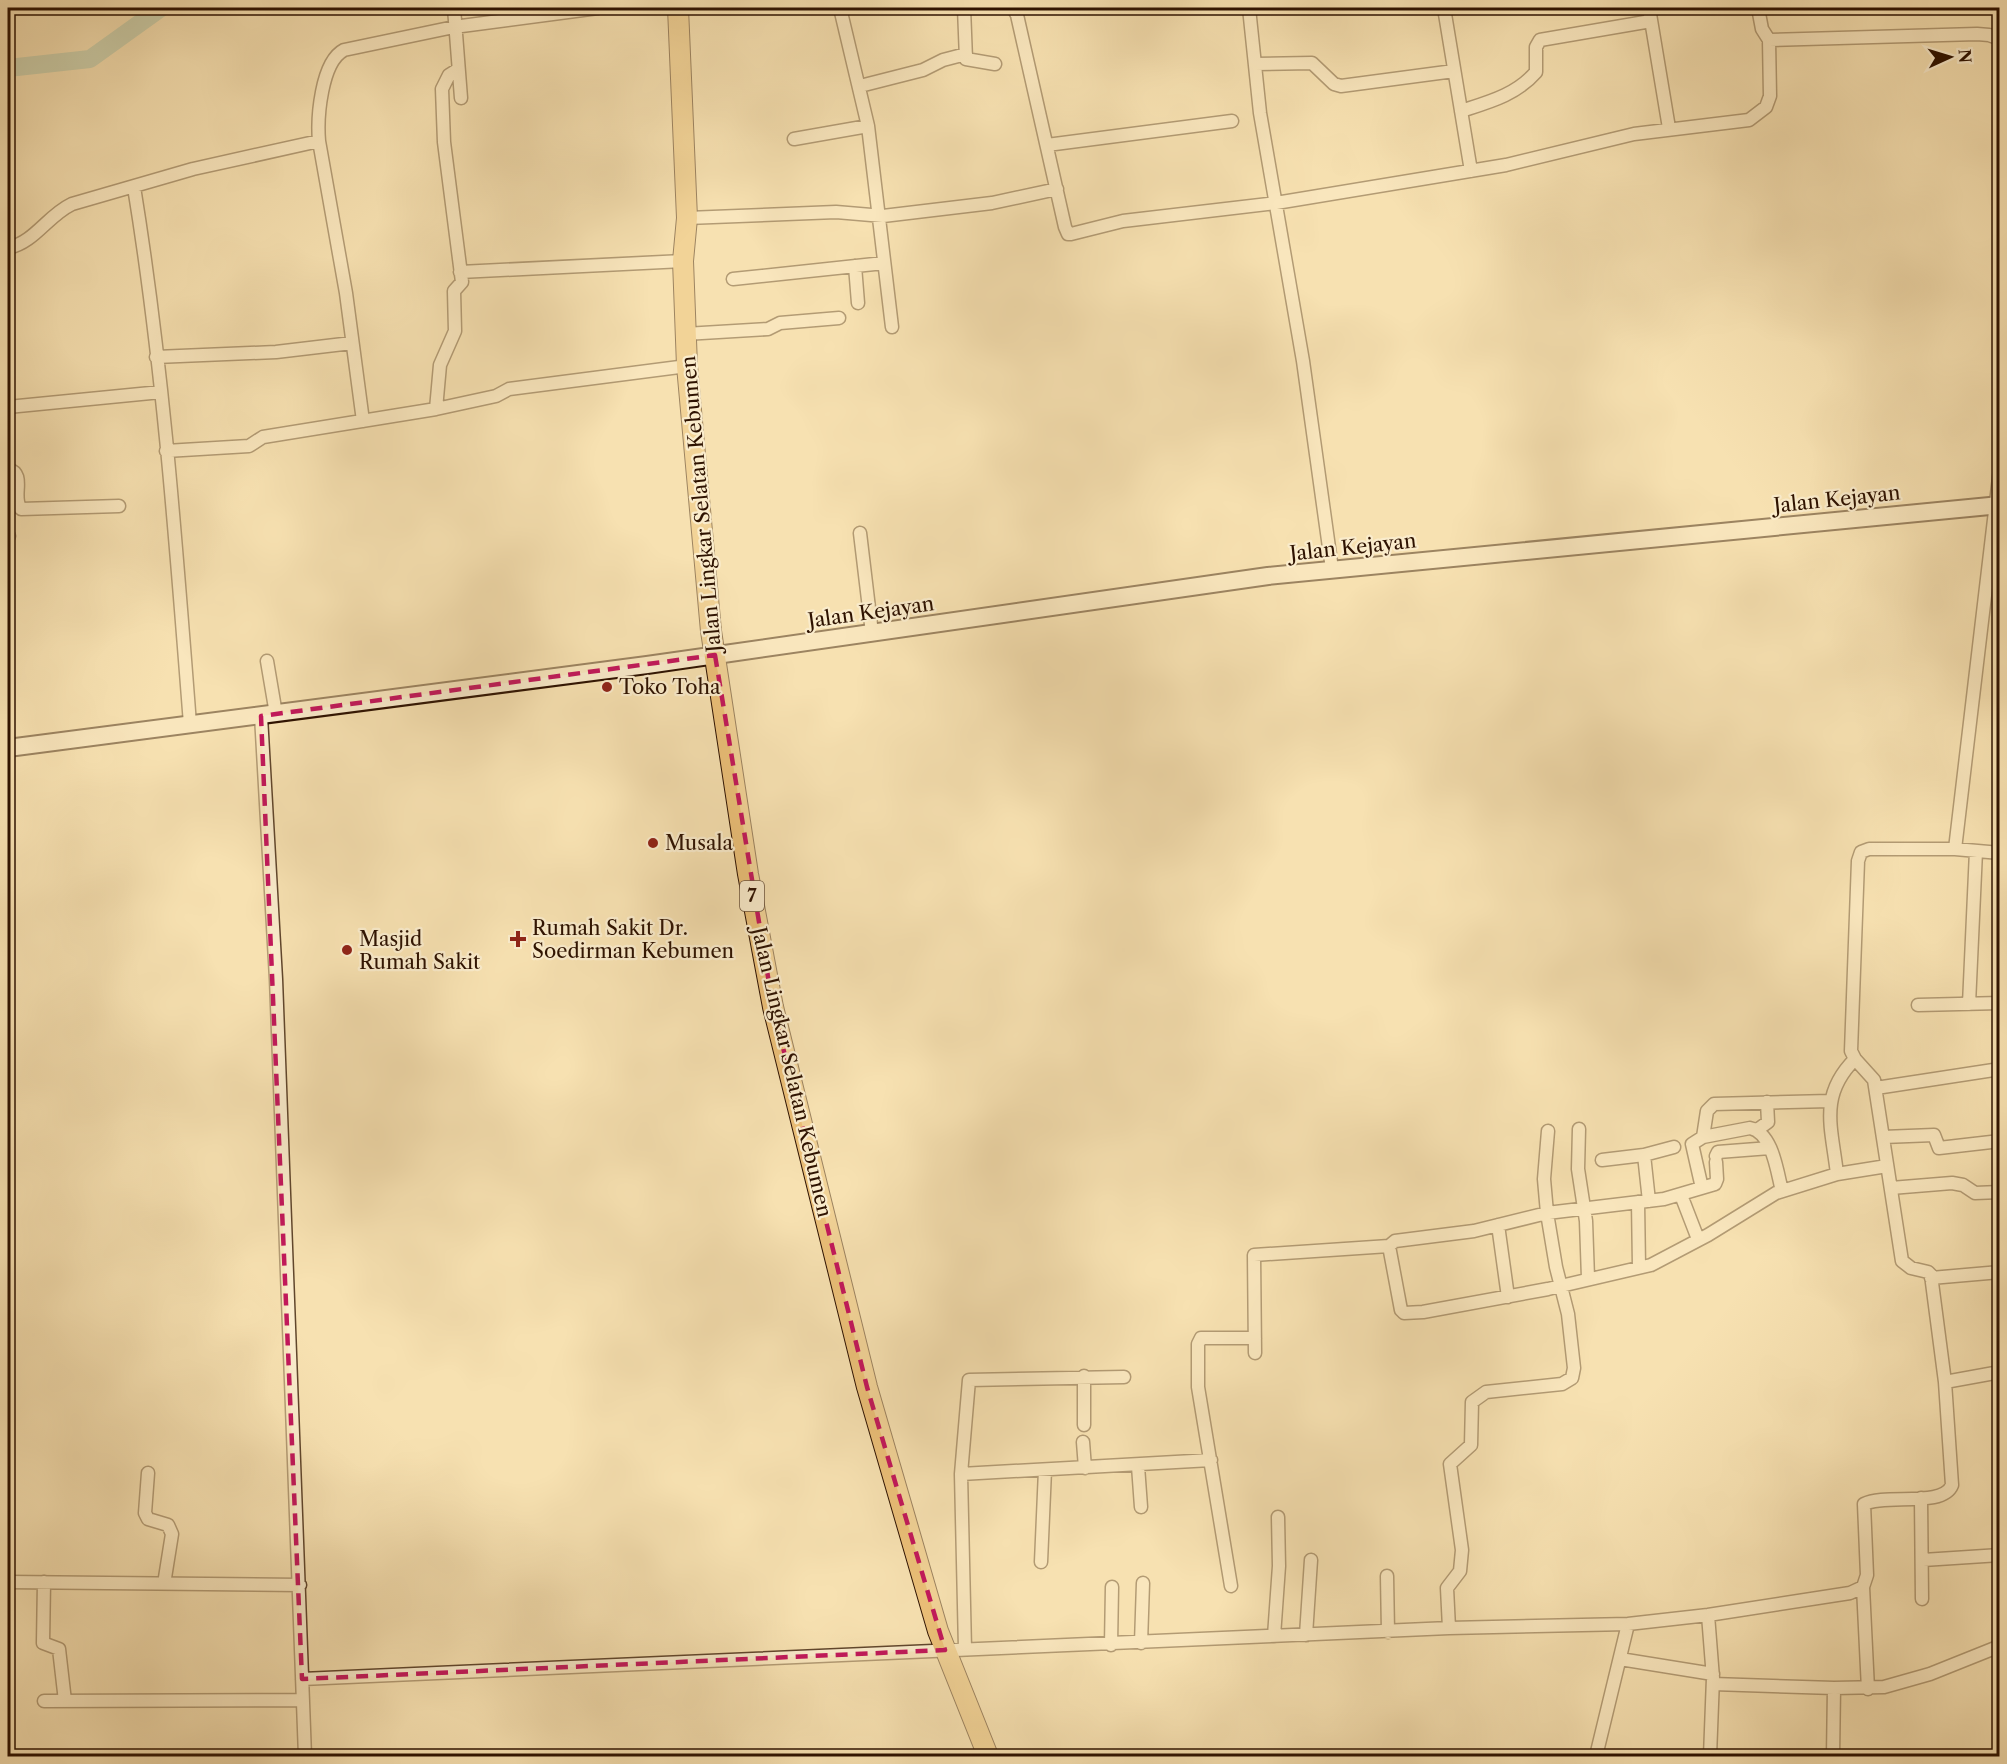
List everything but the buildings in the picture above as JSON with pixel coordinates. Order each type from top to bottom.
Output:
[{"type":"highway","name":"Jalan Lingkar Selatan Kebumen","points":[[678,8],[687,218],[683,261],[687,366],[715,655],[734,792],[773,1007],[867,1387],[955,1649],[988,1756]]},
{"type":"main road","name":"Jalan Kejayan","points":[[8,748],[715,655],[1332,569],[1997,505]]},
{"type":"street","points":[[454,8],[457,70],[461,98]]},
{"type":"street","points":[[363,421],[319,141],[318,110],[335,56],[344,50],[454,27],[598,8]]},
{"type":"street","points":[[840,8],[868,126],[892,327]]},
{"type":"street","points":[[966,8],[967,60],[995,64]]},
{"type":"street","points":[[1013,8],[1017,15],[1066,230],[1074,234],[1123,221],[1276,203],[1470,171],[1669,128],[1737,123],[1758,116],[1766,107],[1770,96],[1769,40],[1762,29],[1758,8]]},
{"type":"street","points":[[1248,8],[1260,113],[1303,361],[1332,569]]},
{"type":"street","points":[[1444,8],[1470,171]]},
{"type":"street","points":[[1649,8],[1669,128]]},
{"type":"street","points":[[1461,111],[1501,98],[1531,78],[1536,72],[1536,47],[1540,40],[1652,21]]},
{"type":"street","points":[[1769,40],[1977,34],[1989,34],[2000,39]]},
{"type":"street","points":[[860,86],[922,70],[943,60],[966,54]]},
{"type":"street","points":[[1255,64],[1312,63],[1334,84],[1341,86],[1454,71]]},
{"type":"street","points":[[436,409],[440,365],[455,331],[454,291],[462,282],[444,142],[442,89],[449,75],[457,70]]},
{"type":"street","points":[[1047,146],[1232,121]]},
{"type":"street","points":[[794,139],[868,126]]},
{"type":"street","points":[[8,248],[32,238],[56,212],[72,204],[193,169],[319,141]]},
{"type":"street","points":[[134,187],[151,296],[172,496],[190,724]]},
{"type":"street","points":[[687,218],[836,212],[880,216],[992,203],[1057,189]]},
{"type":"street","points":[[460,272],[683,261]]},
{"type":"street","points":[[733,279],[885,263]]},
{"type":"street","points":[[855,266],[858,303]]},
{"type":"street","points":[[685,334],[768,329],[780,323],[839,318]]},
{"type":"street","points":[[156,357],[276,352],[352,343]]},
{"type":"street","points":[[166,451],[249,446],[263,437],[436,409],[496,396],[509,389],[687,366]]},
{"type":"street","points":[[8,407],[161,392]]},
{"type":"street","points":[[8,469],[15,471],[18,476],[17,504],[21,509],[118,506]]},
{"type":"street","points":[[1955,849],[2000,469]]},
{"type":"street","points":[[860,532],[872,633]]},
{"type":"street","points":[[267,661],[276,991],[305,1756]]},
{"type":"street","points":[[1868,1689],[1863,1587],[1867,1575],[1864,1504],[1887,1499],[1942,1496],[1952,1485],[1945,1382],[1931,1278],[1928,1272],[1911,1268],[1902,1261],[1876,1088],[1871,1073],[1855,1059],[1850,1041],[1858,861],[1861,852],[1869,849],[1955,849],[2000,853]]},
{"type":"street","points":[[1969,1004],[1976,851]]},
{"type":"street","points":[[1918,1005],[2000,1003]]},
{"type":"street","points":[[1837,1174],[1830,1101],[1840,1077],[1855,1059]]},
{"type":"street","points":[[1876,1088],[2000,1070]]},
{"type":"street","points":[[1703,1137],[1709,1107],[1717,1104],[1830,1101]]},
{"type":"street","points":[[1702,1188],[1692,1144],[1703,1137],[1732,1130],[1757,1130],[1768,1122],[1767,1102]]},
{"type":"street","points":[[1579,1129],[1578,1168],[1587,1231],[1588,1278]]},
{"type":"street","points":[[1732,1130],[1735,1150]]},
{"type":"street","points":[[1757,1130],[1770,1148],[1782,1191]]},
{"type":"street","points":[[1449,1628],[1447,1588],[1460,1571],[1462,1550],[1450,1464],[1471,1445],[1472,1402],[1479,1395],[1512,1388],[1562,1384],[1572,1378],[1572,1348],[1547,1213],[1544,1179],[1548,1131]]},
{"type":"street","points":[[1883,1137],[1934,1136],[1939,1148],[2000,1141]]},
{"type":"street","points":[[1602,1160],[1644,1155],[1674,1147]]},
{"type":"street","points":[[1255,1353],[1254,1255],[1389,1246],[1395,1241],[1474,1231],[1547,1213],[1643,1202],[1681,1195],[1716,1181],[1718,1152],[1770,1148]]},
{"type":"street","points":[[1639,1267],[1644,1155]]},
{"type":"street","points":[[1389,1246],[1395,1288],[1404,1313],[1508,1297],[1600,1277],[1660,1260],[1782,1191],[1837,1174],[1887,1166]]},
{"type":"street","points":[[1891,1188],[1952,1184],[1963,1185],[1975,1192],[2000,1192]]},
{"type":"street","points":[[1681,1195],[1698,1239]]},
{"type":"street","points":[[1498,1225],[1508,1297]]},
{"type":"street","points":[[1931,1278],[2000,1272]]},
{"type":"street","points":[[1231,1586],[1198,1387],[1199,1340],[1255,1338]]},
{"type":"street","points":[[1945,1382],[2000,1372]]},
{"type":"street","points":[[1084,1376],[1084,1425]]},
{"type":"street","points":[[955,1649],[962,1474],[970,1379],[1124,1377]]},
{"type":"street","points":[[1083,1442],[1085,1468]]},
{"type":"street","points":[[962,1474],[1138,1466],[1211,1460]]},
{"type":"street","points":[[1138,1466],[1141,1508]]},
{"type":"street","points":[[1041,1562],[1045,1470]]},
{"type":"street","points":[[148,1473],[145,1513],[148,1519],[168,1525],[172,1534],[164,1584]]},
{"type":"street","points":[[1921,1498],[1922,1599]]},
{"type":"street","points":[[1274,1636],[1279,1566],[1278,1517]]},
{"type":"street","points":[[1923,1560],[2000,1555]]},
{"type":"street","points":[[1306,1635],[1311,1560]]},
{"type":"street","points":[[1387,1575],[1388,1632]]},
{"type":"street","points":[[8,1582],[300,1585]]},
{"type":"street","points":[[44,1582],[43,1643],[59,1649],[65,1701]]},
{"type":"street","points":[[1141,1643],[1143,1583]]},
{"type":"street","points":[[1111,1645],[1112,1587]]},
{"type":"street","points":[[302,1679],[955,1649],[1111,1645],[1449,1628],[1628,1624],[1708,1615],[1850,1593],[1863,1587]]},
{"type":"street","points":[[1708,1615],[1713,1679],[1710,1756]]},
{"type":"street","points":[[1596,1756],[1628,1624]]},
{"type":"street","points":[[1620,1659],[1713,1679],[1868,1689],[1908,1681],[2000,1646]]},
{"type":"street","points":[[1833,1756],[1834,1688]]},
{"type":"street","points":[[44,1701],[303,1700]]},
{"type":"highlighted area","points":[[715,655],[773,1007],[867,1387],[945,1650],[302,1679],[261,716]]},
{"type":"waterway","points":[[8,68],[90,59],[161,8]]},
{"type":"place","name":"Toko Toha","points":[[607,687]]},
{"type":"place","name":"Musala","points":[[653,843]]},
{"type":"place","name":"Rumah Sakit Dr. Soedirman Kebumen","points":[[518,939]]},
{"type":"place","name":"Masjid Rumah Sakit","points":[[347,950]]}]
